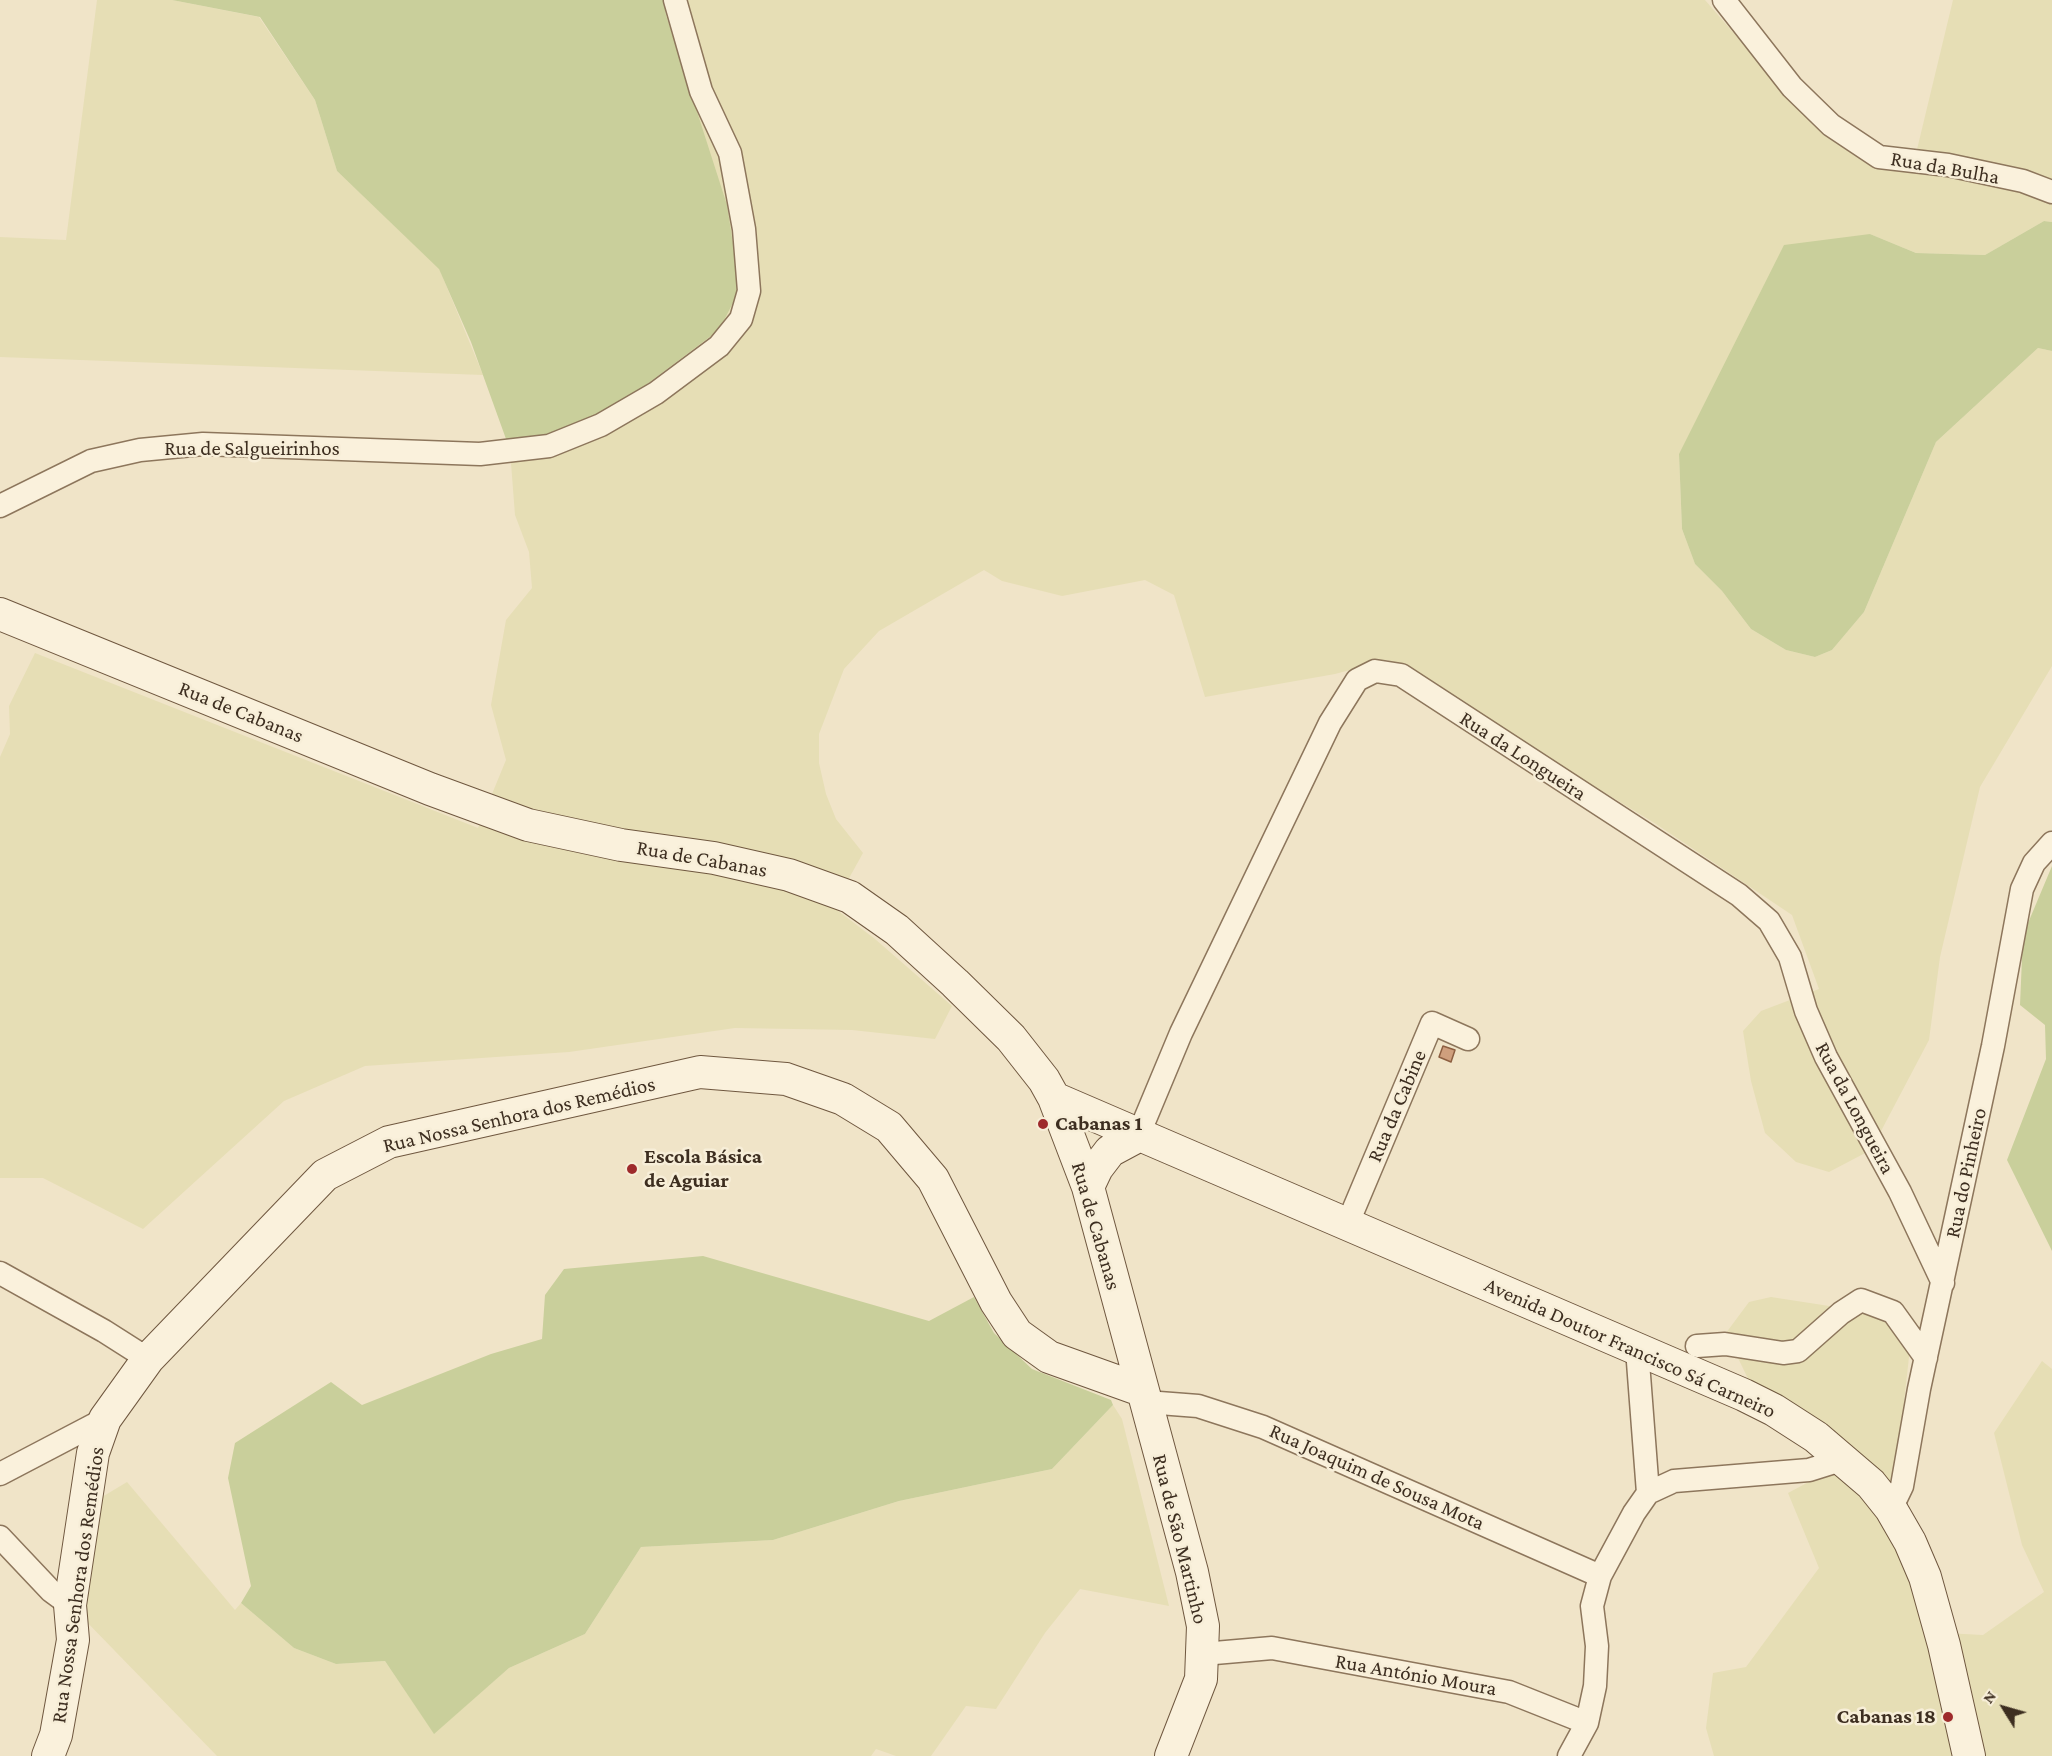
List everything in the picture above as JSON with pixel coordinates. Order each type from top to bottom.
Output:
[{"type":"street","name":"Rua de Salgueirinhos","points":[[0,506],[91,461],[140,450],[203,444],[480,454],[549,446],[601,424],[656,393],[719,346],[741,320],[749,291],[744,229],[730,153],[700,91],[675,0]]},
{"type":"street","name":"Rua da Bulha","points":[[1724,0],[1792,87],[1832,125],[1879,157],[1948,165],[2023,181],[2052,192]]},
{"type":"street","name":"Rua de Cabanas","points":[[0,614],[430,789],[528,825],[621,845],[714,858],[789,875],[850,897],[897,930],[955,983],[1028,1058],[1054,1098],[1088,1187],[1144,1396]]},
{"type":"street","name":"Rua da Longueira","points":[[1138,1136],[1181,1033],[1330,723],[1358,680],[1375,671],[1401,675],[1739,895],[1769,921],[1790,957],[1806,1011],[1826,1057],[1900,1192],[1942,1283]]},
{"type":"street","name":"Rua do Pinheiro","points":[[1891,1509],[1902,1486],[1926,1358],[1993,1046],[2022,889],[2034,863],[2052,843]]},
{"type":"street","name":"Rua da Cabine","points":[[1347,1225],[1432,1023],[1468,1039]]},
{"type":"street","name":"Rua Nossa Senhora dos Remédios","points":[[48,1756],[56,1735],[73,1640],[70,1605],[93,1453],[105,1419],[148,1359],[325,1175],[389,1142],[700,1072],[786,1079],[843,1099],[889,1127],[933,1179],[996,1302],[1017,1334],[1049,1357],[1144,1396]]},
{"type":"street","name":"Avenida Doutor Francisco Sá Carneiro","points":[[1054,1098],[1774,1410],[1844,1459],[1872,1484],[1891,1509],[1910,1542],[1925,1577],[1944,1645],[1969,1756]]},
{"type":"street","points":[[1088,1187],[1096,1168],[1110,1151],[1138,1136]]},
{"type":"street","points":[[0,1273],[104,1331],[148,1359]]},
{"type":"street","points":[[1697,1346],[1725,1344],[1783,1353],[1798,1351],[1841,1313],[1861,1300],[1893,1312],[1926,1358]]},
{"type":"street","points":[[1637,1349],[1648,1493]]},
{"type":"street","name":"Rua Joaquim de Sousa Mota","points":[[1144,1396],[1198,1406],[1263,1427],[1600,1576]]},
{"type":"street","name":"Rua de São Martinho","points":[[1144,1396],[1200,1604],[1203,1654],[1201,1679],[1170,1756]]},
{"type":"street","points":[[0,1474],[105,1419]]},
{"type":"street","points":[[1569,1756],[1587,1724],[1595,1686],[1598,1646],[1592,1606],[1600,1576],[1634,1512],[1648,1493],[1674,1480],[1756,1476],[1809,1470],[1844,1459]]},
{"type":"street","points":[[0,1538],[51,1591],[70,1605]]},
{"type":"street","name":"Rua António Moura","points":[[1203,1654],[1272,1648],[1509,1692],[1587,1724]]},
{"type":"shaded area","points":[[97,0],[172,0],[259,17],[315,100],[337,171],[439,268],[483,375],[0,357],[0,237],[66,240]]},
{"type":"shaded area","points":[[664,0],[1705,0],[1803,113],[1850,146],[1913,166],[1953,0],[2052,0],[2052,222],[2044,221],[1985,255],[1916,253],[1870,234],[1679,454],[1682,529],[1695,564],[1722,591],[1751,629],[1786,650],[1815,657],[1832,650],[1864,612],[1936,442],[2038,348],[2052,351],[2052,666],[1980,787],[1940,957],[1929,1040],[1871,1150],[1829,1172],[1796,1162],[1765,1133],[1751,1081],[1743,1031],[1761,1011],[1819,989],[1792,915],[1656,824],[1387,660],[1335,674],[1205,697],[1174,595],[1145,580],[1062,596],[1002,581],[984,570],[879,631],[844,669],[819,734],[819,763],[826,794],[836,819],[863,853],[833,907],[875,939],[952,1006],[935,1039],[852,1030],[735,1028],[569,1052],[365,1066],[284,1101],[143,1229],[43,1178],[0,1178],[0,757],[10,734],[9,706],[35,653],[478,828],[506,760],[491,705],[506,620],[532,588],[529,552],[515,515],[510,450],[543,452],[642,388],[719,330]]},
{"type":"shaded area","points":[[1771,1297],[1855,1310],[1894,1323],[1911,1339],[1904,1402],[1898,1544],[1926,1632],[1983,1635],[2044,1592],[2022,1545],[1994,1433],[2042,1361],[2052,1369],[2052,1756],[1714,1756],[1706,1728],[1713,1673],[1746,1667],[1819,1568],[1788,1493],[1835,1468],[1752,1387],[1726,1333],[1749,1302]]},
{"type":"shaded area","points":[[1113,1405],[1122,1419],[1169,1606],[1080,1589],[1045,1633],[996,1709],[966,1706],[931,1756],[896,1756],[876,1749],[871,1756],[217,1756],[80,1615],[102,1497],[127,1482],[235,1610],[241,1603],[294,1648],[336,1664],[385,1661],[434,1733],[509,1668],[585,1634],[641,1547],[773,1540],[899,1501],[1052,1469]]},
{"type":"green space","points":[[172,0],[664,0],[666,15],[727,205],[740,289],[719,330],[642,388],[543,452],[510,450],[471,342],[439,269],[337,171],[315,100],[260,17]]},
{"type":"green space","points":[[2044,221],[2052,222],[2052,351],[2038,348],[1936,442],[1864,612],[1832,650],[1815,657],[1786,650],[1751,629],[1722,591],[1695,564],[1682,529],[1679,454],[1784,245],[1870,234],[1916,253],[1985,255]]},
{"type":"green space","points":[[2052,866],[2052,1251],[2007,1160],[2046,1059],[2045,1025],[2020,1005],[2023,935]]},
{"type":"green space","points":[[703,1256],[929,1321],[974,1297],[994,1333],[1032,1369],[1111,1400],[1113,1405],[1052,1469],[899,1501],[773,1540],[641,1547],[585,1634],[509,1668],[434,1734],[385,1661],[336,1664],[294,1648],[241,1603],[251,1586],[228,1478],[235,1443],[331,1382],[362,1405],[491,1354],[542,1339],[545,1295],[564,1269]]},
{"type":"building","points":[[1443,1046],[1455,1050],[1451,1062],[1439,1057]]},
{"type":"place","name":"Cabanas 1","points":[[1043,1124]]},
{"type":"place","name":"Escola Básica de Aguiar","points":[[632,1169]]},
{"type":"place","name":"Cabanas 18","points":[[1948,1717]]}]
